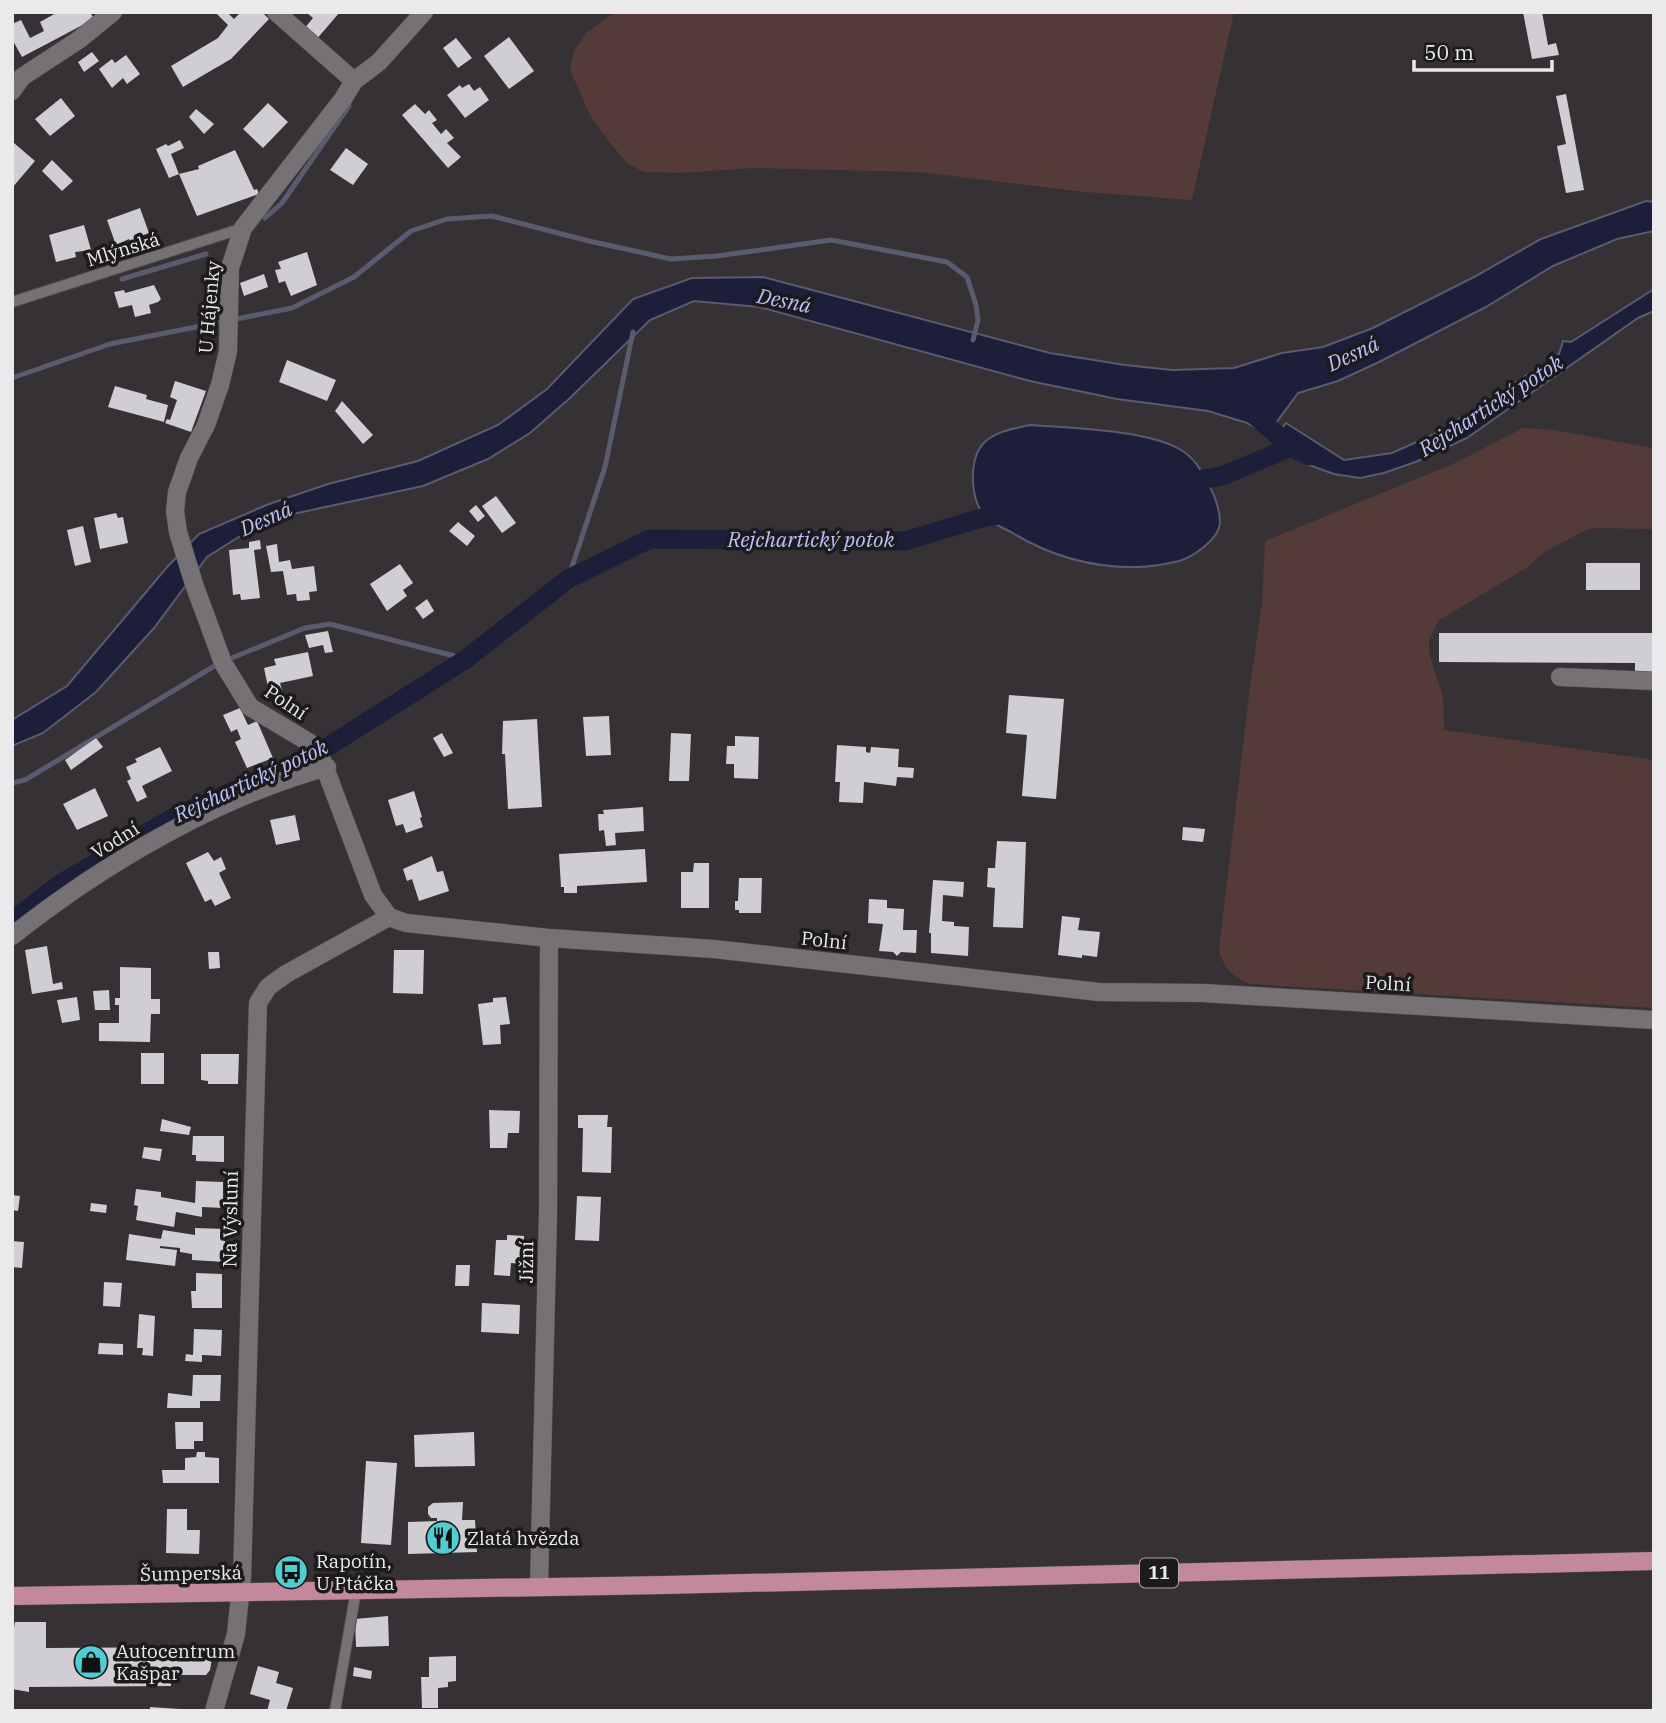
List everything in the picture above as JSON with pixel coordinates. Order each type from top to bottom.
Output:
[{"type":"main road","name":"11","points":[[539,1587],[1654,1561]]},
{"type":"main road","name":"Šumperská","points":[[12,1596],[539,1587]]},
{"type":"street","points":[[12,91],[22,77],[80,39],[113,12]]},
{"type":"street","points":[[276,12],[354,81]]},
{"type":"street","name":"U Hájenky","points":[[194,584],[178,532],[175,511],[177,492],[220,385],[228,351],[230,268],[243,228],[354,81],[379,62],[424,12]]},
{"type":"street","name":"Polní","points":[[194,584],[223,663],[250,707],[310,743],[325,763],[373,895],[389,917],[406,923],[549,938],[714,949],[1099,992],[1203,993],[1654,1020]]},
{"type":"street","points":[[1560,677],[1654,681]]},
{"type":"street","name":"Vodní","points":[[12,936],[52,905],[171,830],[325,763]]},
{"type":"street","name":"Na Výsluní","points":[[214,1711],[236,1634],[241,1594],[258,1003],[268,987],[286,974],[389,917]]},
{"type":"street","name":"Jižní","points":[[539,1587],[548,1214],[549,938]]},
{"type":"lane","name":"Mlýnská","points":[[12,302],[243,228]]},
{"type":"lane","points":[[335,1711],[356,1591]]},
{"type":"shaded area","points":[[615,12],[1234,12],[1192,200],[1085,192],[919,172],[754,168],[680,173],[644,172],[628,164],[606,138],[590,115],[570,70],[574,51],[587,32]]},
{"type":"shaded area","points":[[1523,428],[1553,430],[1654,448],[1654,529],[1595,528],[1584,531],[1543,553],[1526,568],[1438,621],[1429,640],[1429,653],[1443,697],[1444,730],[1654,760],[1654,1008],[1251,984],[1244,981],[1226,967],[1219,949],[1262,603],[1265,541],[1455,463]]},
{"type":"water","name":"Desná","points":[[1646,201],[1654,202],[1654,231],[1617,239],[1553,266],[1486,307],[1379,362],[1338,381],[1298,393],[1268,434],[1247,423],[1208,411],[1117,399],[1030,381],[759,307],[694,301],[650,320],[530,433],[488,459],[423,486],[279,517],[207,557],[154,628],[96,692],[43,733],[12,746],[12,720],[67,686],[168,566],[199,534],[269,504],[328,484],[418,461],[498,425],[547,389],[633,299],[692,278],[763,277],[1050,353],[1172,370],[1234,368],[1282,353],[1323,347],[1373,328],[1474,277],[1541,239]]},
{"type":"water","points":[[1654,289],[1654,311],[1638,318],[1467,438],[1418,461],[1360,478],[1334,474],[1309,465],[1272,440],[1286,423],[1344,460],[1392,453],[1439,432],[1559,354],[1563,341],[1571,342]]},
{"type":"water","points":[[1030,425],[1129,434],[1167,443],[1181,450],[1198,466],[1214,495],[1219,529],[1198,551],[1179,561],[1120,567],[1087,563],[1056,554],[996,524],[988,519],[977,504],[973,483],[974,462],[987,440],[1004,431]]},
{"type":"building","points":[[58,12],[90,12],[94,19],[22,57],[12,39],[12,24],[21,20],[30,38],[44,31],[40,22]]},
{"type":"building","points":[[215,12],[227,12],[234,19],[241,12],[262,12],[269,19],[231,59],[183,87],[171,66],[218,38],[228,25]]},
{"type":"building","points":[[306,12],[340,12],[315,41],[303,30],[313,18]]},
{"type":"building","points":[[1523,12],[1542,12],[1548,45],[1556,43],[1559,55],[1532,59]]},
{"type":"building","points":[[509,37],[534,71],[509,89],[484,56]]},
{"type":"building","points":[[456,38],[472,58],[458,68],[443,48]]},
{"type":"building","points":[[92,52],[99,61],[84,72],[78,62]]},
{"type":"building","points":[[126,55],[140,74],[127,84],[123,78],[112,88],[99,69],[112,59],[115,63]]},
{"type":"building","points":[[469,84],[474,91],[480,87],[489,100],[465,118],[447,95],[460,85],[462,88]]},
{"type":"building","points":[[1566,94],[1584,190],[1566,193],[1557,146],[1566,144],[1556,96]]},
{"type":"building","points":[[61,98],[75,116],[50,136],[35,119]]},
{"type":"building","points":[[268,103],[288,122],[263,148],[243,129]]},
{"type":"building","points":[[415,104],[425,114],[429,110],[437,120],[432,123],[441,134],[446,129],[454,138],[447,143],[461,157],[448,168],[402,115]]},
{"type":"building","points":[[196,109],[214,124],[204,134],[189,117]]},
{"type":"building","points":[[180,140],[184,148],[171,154],[179,174],[169,178],[156,149]]},
{"type":"building","points":[[14,143],[35,161],[12,188],[12,145]]},
{"type":"building","points":[[346,148],[368,164],[353,185],[330,170]]},
{"type":"building","points":[[235,150],[254,190],[257,189],[259,194],[197,216],[179,174],[199,169],[198,166]]},
{"type":"building","points":[[52,160],[73,181],[62,191],[42,171]]},
{"type":"building","points":[[140,208],[149,233],[131,243],[129,239],[116,245],[107,220]]},
{"type":"building","points":[[84,225],[91,250],[75,252],[76,257],[56,262],[49,235]]},
{"type":"building","points":[[307,252],[317,285],[291,296],[285,281],[279,283],[275,270],[281,269],[278,262]]},
{"type":"building","points":[[264,274],[268,287],[244,296],[240,283]]},
{"type":"building","points":[[154,285],[161,299],[149,305],[151,313],[135,317],[132,305],[119,308],[114,292],[124,290],[125,293]]},
{"type":"building","points":[[287,360],[336,380],[327,401],[279,382]]},
{"type":"building","points":[[175,381],[206,391],[191,432],[165,423],[167,419],[170,420],[177,400],[170,397]]},
{"type":"building","points":[[115,386],[147,395],[146,399],[168,405],[164,422],[108,407]]},
{"type":"building","points":[[342,401],[373,435],[363,444],[335,411]]},
{"type":"building","points":[[496,496],[516,523],[502,533],[482,506]]},
{"type":"building","points":[[476,505],[485,516],[478,522],[469,511]]},
{"type":"building","points":[[116,513],[118,518],[123,517],[128,543],[100,549],[94,518]]},
{"type":"building","points":[[458,522],[475,536],[467,546],[449,531]]},
{"type":"building","points":[[83,526],[91,562],[75,566],[67,530]]},
{"type":"building","points":[[260,540],[261,549],[254,550],[260,598],[241,600],[240,594],[233,595],[229,550],[249,548],[249,542]]},
{"type":"building","points":[[277,544],[279,562],[290,560],[292,569],[314,566],[317,591],[309,592],[310,600],[297,601],[296,594],[287,595],[283,571],[271,572],[266,546]]},
{"type":"building","points":[[1586,563],[1640,563],[1640,590],[1586,590]]},
{"type":"building","points":[[400,564],[413,583],[403,590],[407,596],[387,611],[370,584]]},
{"type":"building","points":[[427,599],[434,611],[423,619],[415,608]]},
{"type":"building","points":[[328,631],[333,652],[325,653],[323,645],[309,648],[305,635]]},
{"type":"building","points":[[1439,633],[1654,633],[1654,672],[1635,672],[1635,663],[1439,662]]},
{"type":"building","points":[[308,652],[313,676],[280,683],[282,690],[269,692],[264,668],[276,665],[274,659]]},
{"type":"building","points":[[1009,695],[1064,699],[1056,799],[1022,796],[1027,735],[1006,733]]},
{"type":"building","points":[[240,708],[248,725],[257,721],[273,758],[247,768],[235,742],[241,739],[237,729],[231,732],[223,715]]},
{"type":"building","points":[[609,716],[611,755],[586,756],[583,717]]},
{"type":"building","points":[[537,719],[542,807],[508,809],[505,754],[502,754],[503,721]]},
{"type":"building","points":[[442,733],[453,753],[444,757],[433,738]]},
{"type":"building","points":[[671,733],[691,734],[689,781],[669,781]]},
{"type":"building","points":[[735,736],[759,737],[758,779],[734,778],[734,764],[726,764],[727,746],[735,746]]},
{"type":"building","points":[[96,738],[103,747],[71,770],[65,760]]},
{"type":"building","points":[[837,745],[866,747],[866,752],[870,753],[871,747],[899,749],[898,767],[914,768],[913,778],[897,777],[896,786],[864,782],[863,803],[839,802],[840,782],[835,782]]},
{"type":"building","points":[[160,747],[172,771],[142,786],[147,797],[137,802],[127,781],[131,779],[126,767],[137,762],[135,759]]},
{"type":"building","points":[[95,788],[108,816],[77,830],[63,804]]},
{"type":"building","points":[[414,791],[423,827],[406,833],[403,824],[396,826],[388,800]]},
{"type":"building","points":[[643,807],[644,831],[615,833],[616,845],[606,846],[604,830],[599,831],[598,814],[604,814],[603,810]]},
{"type":"building","points":[[295,815],[300,840],[276,845],[270,820]]},
{"type":"building","points":[[1183,827],[1205,829],[1203,842],[1182,840]]},
{"type":"building","points":[[997,841],[1026,842],[1023,928],[993,927],[995,888],[987,887],[988,868],[995,868]]},
{"type":"building","points":[[645,849],[647,882],[577,886],[577,893],[564,893],[564,887],[561,887],[559,854]]},
{"type":"building","points":[[208,852],[214,861],[221,857],[226,869],[219,873],[231,898],[215,906],[211,899],[205,902],[186,863]]},
{"type":"building","points":[[432,856],[437,872],[443,871],[449,891],[419,901],[412,879],[407,881],[403,869]]},
{"type":"building","points":[[694,863],[709,863],[709,908],[681,908],[681,872],[693,872]]},
{"type":"building","points":[[739,878],[762,878],[761,913],[739,913],[739,910],[735,910]]},
{"type":"building","points":[[933,880],[964,882],[963,897],[943,895],[942,921],[954,922],[954,926],[969,927],[968,956],[931,953],[929,933]]},
{"type":"building","points":[[869,899],[887,900],[887,908],[904,909],[903,930],[917,930],[916,953],[901,952],[897,956],[893,952],[879,951],[883,924],[868,923]]},
{"type":"building","points":[[1062,916],[1080,918],[1078,930],[1100,932],[1097,957],[1058,955]]},
{"type":"building","points":[[47,946],[53,984],[62,982],[63,989],[32,994],[25,950]]},
{"type":"building","points":[[394,950],[424,950],[423,994],[393,993]]},
{"type":"building","points":[[208,952],[219,952],[220,968],[209,969]]},
{"type":"building","points":[[120,967],[151,968],[151,999],[160,999],[160,1014],[151,1014],[150,1042],[99,1041],[99,1023],[119,1023],[119,1005],[115,1005],[115,998],[120,998]]},
{"type":"building","points":[[109,990],[110,1010],[95,1010],[93,991]]},
{"type":"building","points":[[77,997],[80,1020],[62,1023],[57,1000]]},
{"type":"building","points":[[506,997],[510,1024],[500,1025],[501,1044],[483,1045],[478,1004],[493,1002],[493,998]]},
{"type":"building","points":[[141,1053],[164,1053],[164,1084],[141,1084]]},
{"type":"building","points":[[201,1054],[239,1054],[238,1084],[208,1084],[208,1081],[201,1080]]},
{"type":"building","points":[[489,1110],[520,1111],[519,1133],[508,1133],[507,1148],[490,1148]]},
{"type":"building","points":[[578,1115],[608,1115],[607,1127],[612,1127],[611,1173],[582,1172],[583,1128],[578,1128]]},
{"type":"building","points":[[162,1119],[191,1127],[189,1135],[160,1131]]},
{"type":"building","points":[[193,1136],[224,1136],[224,1162],[196,1161],[196,1155],[192,1155]]},
{"type":"building","points":[[144,1147],[162,1149],[160,1161],[142,1158]]},
{"type":"building","points":[[196,1181],[223,1182],[223,1208],[202,1207],[202,1217],[176,1212],[174,1227],[136,1220],[136,1189],[161,1192],[161,1197],[195,1203]]},
{"type":"building","points":[[12,1195],[20,1196],[18,1211],[12,1210]]},
{"type":"building","points":[[577,1196],[601,1197],[599,1241],[575,1240]]},
{"type":"building","points":[[91,1203],[107,1205],[106,1213],[90,1211]]},
{"type":"building","points":[[195,1228],[225,1229],[225,1262],[192,1260],[192,1254],[180,1252],[180,1248],[160,1246],[177,1250],[175,1266],[126,1260],[129,1234],[161,1239],[163,1230],[195,1235]]},
{"type":"building","points":[[507,1235],[524,1236],[523,1264],[511,1263],[510,1276],[494,1275],[496,1240],[507,1240]]},
{"type":"building","points":[[12,1241],[24,1242],[22,1268],[12,1267]]},
{"type":"building","points":[[456,1265],[470,1265],[469,1286],[455,1286]]},
{"type":"building","points":[[196,1273],[222,1274],[222,1308],[192,1308],[191,1291],[196,1291]]},
{"type":"building","points":[[104,1282],[122,1283],[120,1307],[103,1306]]},
{"type":"building","points":[[482,1303],[520,1305],[519,1334],[481,1332]]},
{"type":"building","points":[[139,1314],[155,1316],[153,1356],[142,1355],[143,1348],[137,1348]]},
{"type":"building","points":[[194,1329],[222,1330],[221,1356],[202,1355],[202,1362],[185,1361],[186,1354],[193,1355]]},
{"type":"building","points":[[99,1343],[123,1344],[123,1355],[98,1354]]},
{"type":"building","points":[[193,1375],[221,1375],[220,1401],[200,1401],[200,1408],[167,1408],[168,1393],[192,1396]]},
{"type":"building","points":[[175,1422],[203,1422],[203,1441],[194,1441],[194,1449],[176,1449]]},
{"type":"building","points":[[474,1432],[475,1466],[415,1467],[414,1435]]},
{"type":"building","points":[[197,1452],[205,1452],[205,1457],[219,1458],[219,1483],[163,1483],[162,1470],[185,1470],[185,1458],[196,1457]]},
{"type":"building","points":[[366,1461],[397,1463],[391,1545],[361,1543]]},
{"type":"building","points":[[463,1502],[462,1520],[475,1520],[477,1552],[408,1554],[408,1522],[437,1521],[437,1518],[431,1518],[428,1514],[428,1507],[433,1503]]},
{"type":"building","points":[[167,1509],[187,1509],[187,1530],[200,1530],[199,1554],[166,1553]]},
{"type":"building","points":[[388,1616],[389,1646],[356,1647],[355,1619]]},
{"type":"building","points":[[15,1622],[46,1622],[46,1648],[208,1647],[212,1658],[210,1670],[206,1675],[171,1675],[171,1686],[29,1687],[29,1692],[12,1689],[12,1639]]},
{"type":"building","points":[[456,1656],[456,1681],[448,1682],[448,1687],[438,1688],[438,1708],[422,1708],[421,1677],[429,1677],[429,1657]]},
{"type":"building","points":[[258,1666],[279,1672],[276,1683],[293,1688],[286,1711],[267,1711],[270,1700],[250,1694]]},
{"type":"building","points":[[354,1667],[372,1671],[371,1679],[353,1676]]},
{"type":"building","points":[[150,1707],[180,1709],[180,1711],[150,1711]]},
{"type":"waterway","points":[[265,218],[282,203],[349,106]]},
{"type":"waterway","points":[[12,378],[110,344],[292,308],[354,277],[411,231],[447,219],[492,216],[671,259],[717,256],[831,240],[947,262],[967,277],[978,320],[973,340]]},
{"type":"waterway","points":[[122,279],[206,254]]},
{"type":"waterway","points":[[568,579],[605,467],[633,332]]},
{"type":"waterway","points":[[1251,412],[1291,447]]},
{"type":"waterway","name":"Rejchartický potok","points":[[1179,483],[1222,476],[1291,447],[1309,456]]},
{"type":"waterway","name":"Rejchartický potok","points":[[12,921],[60,884],[176,816],[310,758],[466,659],[568,579],[650,539],[905,541],[985,517],[1012,513]]},
{"type":"waterway","points":[[232,658],[305,628],[330,624],[466,659]]},
{"type":"waterway","points":[[12,783],[25,780],[216,665]]},
{"type":"place","name":"Zlatá hvězda","points":[[443,1538]]},
{"type":"place","name":"Rapotín, U Ptáčka","points":[[291,1572]]},
{"type":"place","name":"Autocentrum Kašpar","points":[[91,1662]]}]
